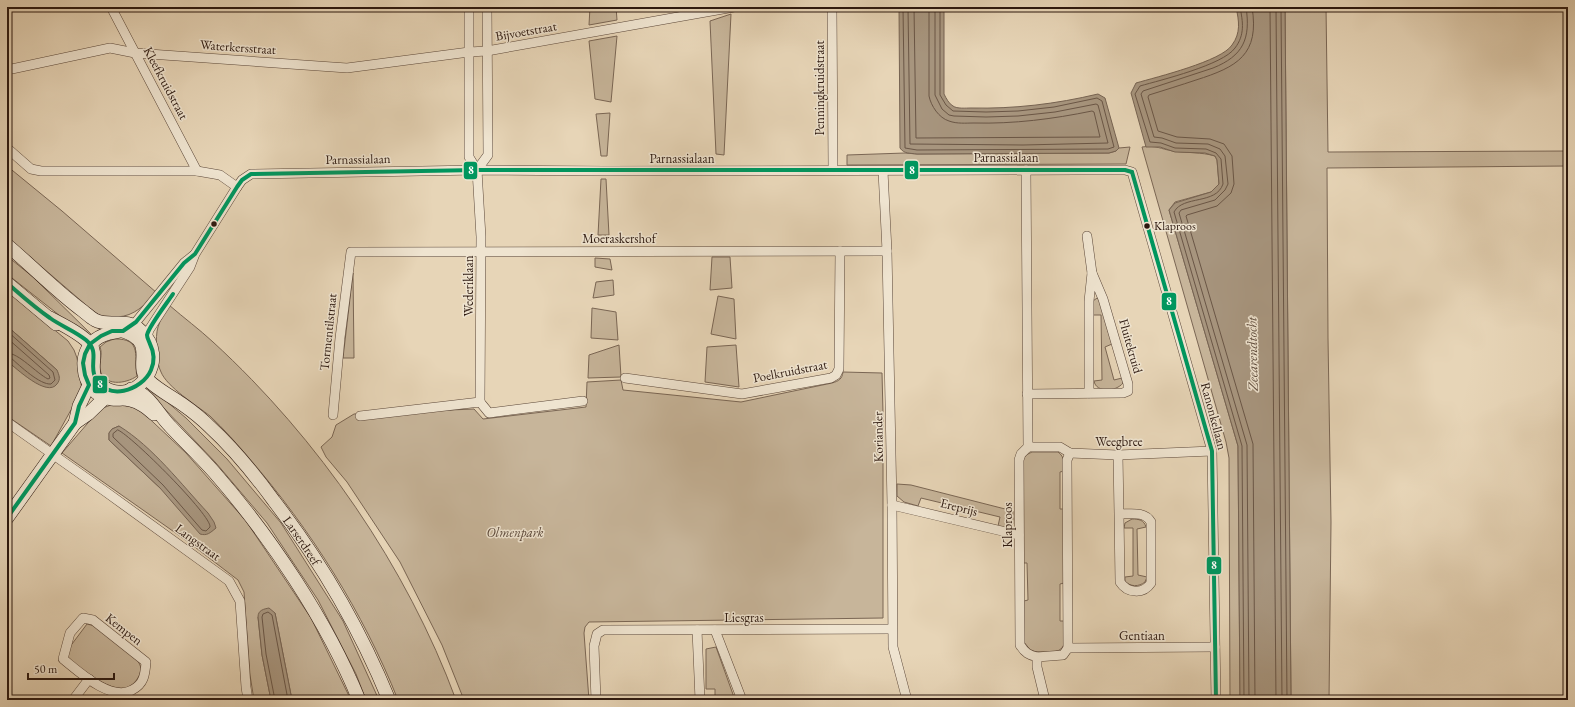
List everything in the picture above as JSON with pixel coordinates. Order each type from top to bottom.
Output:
[{"type":"main road","points":[[7,245],[70,301],[108,328]]},
{"type":"main road","points":[[7,283],[88,349],[94,355],[92,365],[94,375],[100,384],[118,394]]},
{"type":"main road","points":[[75,423],[79,406],[89,385],[84,368],[88,349],[108,328],[120,322],[128,328],[142,346],[144,358],[142,369],[149,374]]},
{"type":"main road","points":[[7,518],[75,423],[149,374],[153,363],[153,349],[147,337],[140,330],[128,328]]},
{"type":"main road","name":"Larserdreef","points":[[149,374],[161,391],[182,404],[211,428],[250,469],[292,525],[338,594],[389,700]]},
{"type":"main road","points":[[89,385],[118,394],[138,391],[146,397],[167,423],[214,472],[271,546],[304,594],[337,653],[359,700]]},
{"type":"street","name":"Kleefkruidstraat","points":[[111,7],[197,171]]},
{"type":"street","name":"Wederiklaan","points":[[469,7],[469,157],[477,170],[481,252],[480,402]]},
{"type":"street","points":[[477,170],[488,155],[487,7]]},
{"type":"street","name":"Bijvoetstraat","points":[[469,52],[487,51],[734,7]]},
{"type":"street","name":"Penningkruidstraat","points":[[832,7],[833,170]]},
{"type":"street","name":"Waterkersstraat","points":[[7,70],[110,48],[135,53],[347,68],[469,52]]},
{"type":"street","points":[[7,148],[31,169],[41,171],[197,171],[220,175],[237,187]]},
{"type":"street","name":"Parnassialaan","points":[[147,337],[149,330],[190,267],[195,254],[237,187],[242,180],[251,174],[477,170],[1125,170],[1132,172]]},
{"type":"street","name":"Klaproos","points":[[1026,170],[1028,447],[1021,454],[1019,460],[1020,645],[1028,655],[1037,657]]},
{"type":"street","name":"Koriander","points":[[883,171],[887,251],[892,505],[892,629],[893,647],[907,700]]},
{"type":"street","name":"Ranonkellaan","points":[[1132,172],[1212,451],[1216,700]]},
{"type":"street","name":"Fluitekruid","points":[[1087,236],[1092,273],[1089,301],[1089,394]]},
{"type":"street","name":"Poelkruidstraat","points":[[624,378],[742,394],[831,378],[836,375],[839,369],[840,251]]},
{"type":"street","name":"Moeraskershof","points":[[351,252],[887,251]]},
{"type":"street","name":"Tormentilstraat","points":[[333,415],[340,338],[351,252]]},
{"type":"street","name":"Parnassialaan","points":[[128,328],[136,322],[184,263],[195,254]]},
{"type":"street","name":"Fluitekruid","points":[[1027,394],[1123,393],[1128,390],[1128,384],[1103,299],[1092,273]]},
{"type":"street","points":[[360,416],[480,402],[490,413],[583,402]]},
{"type":"street","name":"Langstraat","points":[[7,422],[229,581],[240,600],[248,700]]},
{"type":"street","name":"Weegbree","points":[[1028,447],[1060,447],[1070,453],[1118,455],[1212,451]]},
{"type":"street","points":[[1045,700],[1037,667],[1037,657],[1063,655],[1068,648],[1067,460],[1070,453]]},
{"type":"street","points":[[1118,455],[1120,582],[1128,590],[1143,590],[1151,583],[1151,522],[1148,517],[1142,514],[1119,514]]},
{"type":"street","name":"Ereprijs","points":[[892,505],[1019,535]]},
{"type":"street","name":"Kempen","points":[[83,618],[93,620],[146,662],[145,676],[140,686],[129,692],[119,693],[102,688],[89,679],[63,659],[70,633],[83,618]]},
{"type":"street","name":"Liesgras","points":[[596,700],[594,646],[597,634],[603,630],[892,629]]},
{"type":"street","points":[[697,630],[700,700]]},
{"type":"street","points":[[715,630],[742,700]]},
{"type":"street","name":"Gentiaan","points":[[1068,648],[1215,647]]},
{"type":"street","points":[[73,700],[89,679]]},
{"type":"green space","points":[[590,7],[616,7],[617,20],[589,25]]},
{"type":"green space","points":[[1285,7],[1326,7],[1328,152],[1568,151],[1568,166],[1327,168],[1331,522],[1329,700],[1291,700]]},
{"type":"green space","points":[[731,14],[724,155],[716,154],[710,21]]},
{"type":"green space","points":[[617,36],[611,102],[595,99],[589,41]]},
{"type":"green space","points":[[610,113],[607,156],[601,156],[596,114]]},
{"type":"green space","points":[[1130,147],[1126,164],[847,165],[847,155],[905,153],[1109,153],[1116,151],[1119,148]]},
{"type":"green space","points":[[1142,147],[1155,147],[1173,151],[1205,154],[1215,156],[1217,160],[1219,184],[1211,192],[1175,202],[1169,210],[1238,446],[1240,700],[1230,700],[1229,458],[1226,442]]},
{"type":"green space","points":[[7,166],[157,293],[148,302],[129,315],[104,317],[93,311],[7,237]]},
{"type":"green space","points":[[601,179],[606,179],[609,235],[598,235]]},
{"type":"green space","points":[[7,256],[33,277],[92,335],[88,338],[7,274]]},
{"type":"green space","points":[[712,257],[730,257],[732,288],[710,290]]},
{"type":"green space","points":[[595,258],[610,259],[612,270],[595,267]]},
{"type":"green space","points":[[353,273],[354,358],[343,358]]},
{"type":"green space","points":[[613,280],[614,295],[593,298],[596,282]]},
{"type":"green space","points":[[7,291],[68,341],[77,358],[82,390],[51,446],[7,416],[7,361],[37,383],[57,370],[7,326]]},
{"type":"green space","points":[[718,296],[734,299],[736,339],[711,334]]},
{"type":"green space","points":[[1097,298],[1099,299],[1112,344],[1105,347],[1114,380],[1122,378],[1123,383],[1116,388],[1107,390],[1098,388],[1094,381],[1102,380],[1101,315],[1093,315],[1093,301]]},
{"type":"green space","points":[[169,305],[208,337],[252,379],[323,462],[356,507],[412,601],[436,650],[456,700],[398,700],[369,635],[352,604],[334,573],[294,514],[272,485],[225,431],[210,416],[175,390],[164,378],[159,368],[156,350],[156,337],[159,324]]},
{"type":"green space","points":[[592,308],[616,312],[618,340],[591,338]]},
{"type":"green space","points":[[114,339],[130,342],[135,351],[137,376],[127,381],[110,381],[102,375],[100,369],[100,347],[106,342]]},
{"type":"green space","points":[[619,345],[621,377],[588,378],[589,355]]},
{"type":"green space","points":[[736,345],[739,387],[705,382],[707,347]]},
{"type":"green space","name":"Olmenpark","points":[[843,372],[882,373],[883,618],[589,622],[585,627],[584,633],[589,700],[464,700],[442,645],[400,562],[347,482],[326,457],[321,447],[332,437],[336,425],[354,414],[474,409],[483,419],[586,407],[587,382],[621,380],[623,390],[741,402],[832,383],[840,379]]},
{"type":"green space","points":[[147,385],[186,418],[227,459],[281,523],[343,621],[379,700],[366,700],[356,674],[318,600],[267,523],[216,463],[145,388]]},
{"type":"green space","points":[[111,405],[122,405],[138,408],[186,453],[246,521],[311,618],[351,700],[292,700],[275,613],[258,617],[262,655],[271,700],[254,700],[250,675],[244,592],[238,580],[187,541],[62,453],[100,409]],"holes":[[[119,426],[160,488],[109,440],[109,433],[112,429]]]},
{"type":"green space","points":[[1032,452],[1058,452],[1062,456],[1064,463],[1064,471],[1060,472],[1060,509],[1064,509],[1064,583],[1060,584],[1060,621],[1064,621],[1065,637],[1061,649],[1050,652],[1031,651],[1024,642],[1024,601],[1028,600],[1027,563],[1023,563],[1023,460],[1026,455]]},
{"type":"green space","points":[[897,484],[911,485],[1013,511],[1013,524],[1004,528],[998,526],[1000,517],[921,498],[918,506],[904,502],[897,496]]},
{"type":"green space","points":[[1132,519],[1141,520],[1146,527],[1137,529],[1138,575],[1147,577],[1143,584],[1137,585],[1129,584],[1125,581],[1125,577],[1133,576],[1133,528],[1124,528],[1125,523]]},
{"type":"green space","points":[[87,624],[95,626],[135,657],[140,664],[141,671],[134,683],[127,687],[113,687],[99,680],[63,656]]},
{"type":"green space","points":[[716,647],[735,700],[715,700],[715,689],[706,689],[706,649]]},
{"type":"water","points":[[899,7],[944,7],[944,94],[948,101],[955,107],[1019,107],[1066,101],[1098,94],[1105,98],[1119,148],[1116,151],[1109,153],[917,154],[903,151],[900,148]]},
{"type":"water","name":"Zeearendtocht","points":[[1236,7],[1285,7],[1291,700],[1240,700],[1238,446],[1169,210],[1175,203],[1211,192],[1219,184],[1217,160],[1215,156],[1205,153],[1175,152],[1160,147],[1146,147],[1131,93],[1136,83],[1188,68],[1216,57],[1226,51],[1232,45],[1237,36],[1238,22]]},
{"type":"water","points":[[7,326],[57,370],[59,379],[57,384],[52,387],[39,385],[7,361]]},
{"type":"water","points":[[119,426],[143,444],[166,466],[208,513],[216,528],[208,534],[200,534],[160,488],[109,440],[109,433],[112,429]]},
{"type":"water","points":[[269,608],[275,613],[292,700],[271,700],[262,655],[258,617],[260,611]]},
{"type":"transit line","name":"8","points":[[7,518],[75,423],[79,406],[89,385],[85,375],[83,363],[85,354],[90,344],[101,336],[112,331],[123,331],[136,322],[184,263],[195,254],[237,187],[242,180],[251,174],[477,170],[1125,170],[1132,172]]},
{"type":"transit line","name":"8","points":[[1132,172],[1212,451],[1216,700]]},
{"type":"transit line","name":"8","points":[[7,283],[44,314],[86,340],[90,344],[93,353],[93,372],[95,377],[100,385],[115,391],[124,391],[132,388],[140,383],[151,370],[153,353],[147,335],[148,331],[173,294]]},
{"type":"place","name":"Klaproos","points":[[1147,226]]}]
